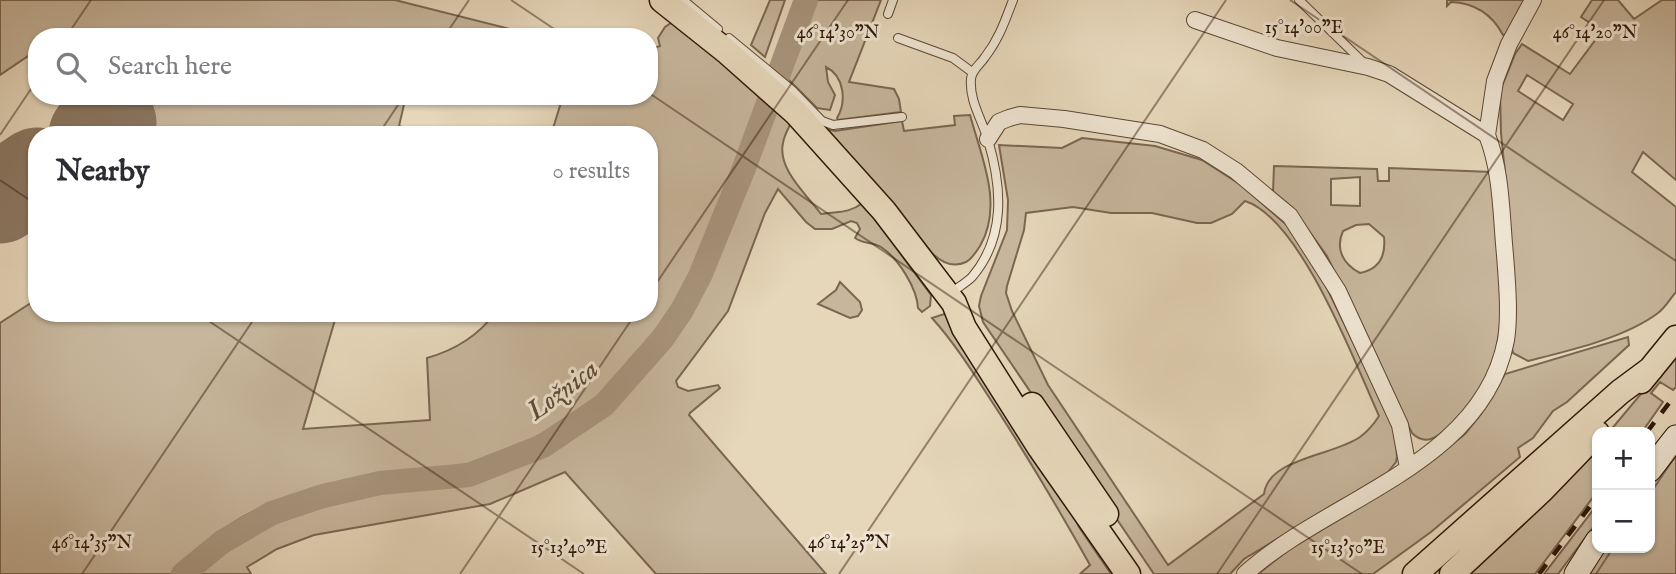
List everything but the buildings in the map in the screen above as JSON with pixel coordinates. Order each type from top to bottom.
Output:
[{"type":"main road","points":[[662,0],[726,51],[796,113],[862,184],[951,299],[974,320],[1146,574]]},
{"type":"main road","points":[[951,299],[964,328],[1040,448],[1128,574]]},
{"type":"main road","points":[[1603,427],[1676,338]]},
{"type":"main road","points":[[1415,574],[1620,392],[1651,369]]},
{"type":"main road","points":[[1452,574],[1592,439]]},
{"type":"street","points":[[1245,574],[1283,542],[1408,468],[1452,435],[1489,387],[1506,340],[1507,277],[1497,172],[1487,135],[1495,82],[1509,44],[1533,0]]},
{"type":"street","points":[[1195,20],[1277,48],[1389,74],[1487,135]]},
{"type":"street","points":[[988,139],[999,122],[1020,115],[1064,119],[1160,134],[1203,150],[1236,170],[1290,216],[1338,291],[1400,425],[1408,468]]},
{"type":"street","points":[[1655,464],[1676,437]]},
{"type":"street","points":[[1576,574],[1592,549]]},
{"type":"lane","points":[[683,0],[792,90],[822,121],[833,125],[902,117]]},
{"type":"lane","points":[[888,14],[893,0]]},
{"type":"lane","points":[[951,299],[971,277],[989,249],[998,222],[999,200],[988,139],[972,93],[972,72],[1000,36],[1013,0]]},
{"type":"lane","points":[[1300,0],[1368,67]]},
{"type":"lane","points":[[898,38],[953,58],[972,72]]},
{"type":"shaded area","points":[[0,0],[395,0],[506,28],[28,28],[28,56],[0,75]]},
{"type":"shaded area","points":[[770,0],[785,0],[765,57],[751,45]]},
{"type":"shaded area","points":[[812,0],[881,0],[849,82],[894,89],[901,112],[838,120],[843,97],[840,83],[832,71],[826,67],[828,82],[835,95],[830,110],[817,108],[783,74]]},
{"type":"shaded area","points":[[1447,0],[1529,0],[1509,37],[1503,35],[1482,11],[1459,3],[1451,2],[1447,6]]},
{"type":"shaded area","points":[[1592,0],[1618,0],[1634,19],[1662,0],[1676,0],[1676,180],[1643,152],[1632,172],[1676,207],[1676,292],[1658,313],[1629,330],[1596,343],[1528,361],[1513,353],[1511,344],[1510,223],[1501,133],[1500,91],[1515,54],[1522,44],[1570,74],[1602,31],[1581,17]],"holes":[[[1527,75],[1573,104],[1563,120],[1518,91]]]},
{"type":"shaded area","points":[[674,21],[764,95],[710,240],[690,284],[665,325],[634,363],[597,398],[550,429],[488,459],[330,485],[277,500],[220,532],[173,574],[0,574],[0,323],[28,305],[28,322],[334,322],[303,429],[430,420],[427,358],[465,341],[487,322],[658,322],[658,126],[554,126],[560,105],[658,105],[658,38],[665,27]]},
{"type":"shaded area","points":[[104,105],[404,105],[399,126],[118,126]]},
{"type":"shaded area","points":[[775,105],[791,123],[784,138],[782,153],[789,172],[801,190],[821,214],[847,211],[863,203],[931,295],[930,306],[922,312],[918,308],[906,274],[894,258],[881,247],[855,238],[860,229],[857,223],[851,221],[832,229],[815,229],[778,189],[765,213],[728,311],[676,381],[678,387],[688,391],[718,385],[720,388],[689,415],[826,574],[656,574],[565,472],[490,504],[314,535],[277,549],[247,567],[251,574],[191,574],[249,531],[290,511],[360,492],[455,482],[485,474],[540,450],[598,413],[638,378],[687,316],[710,274]]},
{"type":"shaded area","points":[[970,115],[988,181],[990,214],[987,230],[974,255],[966,262],[952,264],[932,253],[889,199],[825,129],[835,131],[902,121],[904,131],[955,125],[954,116]]},
{"type":"shaded area","points":[[1082,138],[1155,146],[1202,160],[1241,185],[1289,227],[1321,276],[1395,428],[1397,457],[1388,472],[1244,559],[1230,574],[1154,574],[983,322],[979,306],[1007,230],[1008,200],[999,145],[1062,148]],"holes":[[[1245,201],[1266,213],[1306,263],[1324,295],[1379,416],[1360,437],[1289,465],[1277,473],[1268,482],[1264,494],[1168,565],[1048,385],[1012,311],[1006,293],[1024,230],[1026,213],[1073,207],[1111,213],[1152,213],[1197,223],[1211,223],[1232,214]]]},
{"type":"shaded area","points":[[1274,166],[1377,169],[1378,181],[1389,181],[1389,168],[1492,172],[1502,289],[1496,348],[1488,375],[1475,400],[1440,434],[1426,440],[1412,433],[1327,256],[1298,216],[1273,193]],"holes":[[[1360,177],[1360,206],[1331,205],[1331,179]],[[1369,224],[1384,237],[1383,256],[1377,265],[1360,273],[1345,261],[1340,250],[1341,238],[1343,231],[1356,225]]]},
{"type":"shaded area","points":[[840,282],[860,302],[862,310],[858,316],[850,318],[818,304],[836,290]]},
{"type":"shaded area","points":[[944,314],[950,317],[1057,481],[1079,527],[1111,574],[1080,574],[1090,565],[998,411],[959,352],[932,318]]},
{"type":"shaded area","points":[[1628,337],[1629,345],[1567,402],[1553,411],[1533,438],[1518,448],[1520,457],[1431,532],[1373,574],[1258,574],[1295,545],[1444,451],[1465,434],[1481,414],[1505,374]]},
{"type":"shaded area","points":[[1676,352],[1676,387],[1673,390],[1660,382],[1651,393],[1663,402],[1646,427],[1613,427]]},
{"type":"shaded area","points":[[1592,451],[1592,499],[1535,574],[1466,574]]},
{"type":"shaded area","points":[[1676,452],[1676,574],[1586,574],[1600,553],[1655,553],[1655,478]]},
{"type":"shaded area","points":[[1592,512],[1592,529],[1558,574],[1544,574]]},
{"type":"waterway","name":"Ložnica","points":[[183,574],[222,542],[272,513],[323,496],[380,483],[469,475],[543,446],[604,405],[663,338],[700,276],[744,168],[806,0]]},
{"type":"runway","points":[[107,126],[111,123]]},
{"type":"runway","points":[[0,198],[28,179]]},
{"type":"railway","points":[[1651,427],[1676,394]]},
{"type":"railway","points":[[1539,574],[1592,504]]}]
